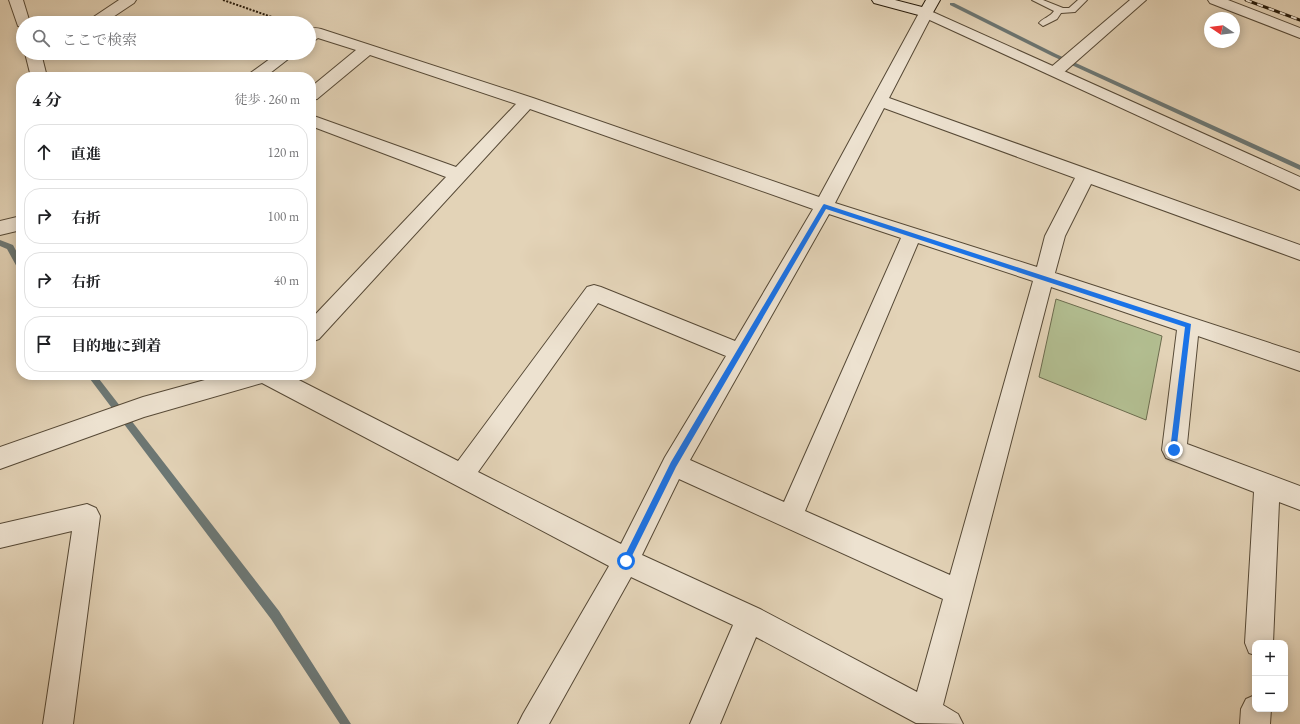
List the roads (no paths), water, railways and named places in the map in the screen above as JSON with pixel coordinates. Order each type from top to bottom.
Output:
[{"type":"street","points":[[16,0],[21,16]]},
{"type":"street","points":[[105,16],[129,0]]},
{"type":"street","points":[[879,0],[929,6],[1300,184]]},
{"type":"street","points":[[1058,69],[1139,0]]},
{"type":"street","points":[[1215,0],[1300,33]]},
{"type":"street","points":[[533,724],[626,561],[674,465],[824,206],[905,51],[923,21],[929,6]]},
{"type":"street","points":[[316,32],[366,50],[528,102],[824,206],[1045,277],[1188,326],[1300,362]]},
{"type":"street","points":[[316,90],[366,50]]},
{"type":"street","points":[[38,72],[39,60]]},
{"type":"street","points":[[262,72],[278,60]]},
{"type":"street","points":[[879,100],[1300,253]]},
{"type":"street","points":[[316,328],[528,102]]},
{"type":"street","points":[[316,122],[459,175]]},
{"type":"street","points":[[926,712],[1055,236],[1086,175]]},
{"type":"street","points":[[0,228],[16,224]]},
{"type":"street","points":[[790,517],[912,234]]},
{"type":"street","points":[[461,476],[594,293],[740,352]]},
{"type":"street","points":[[1188,326],[1174,450],[1300,498]]},
{"type":"street","points":[[0,458],[143,407],[239,380]]},
{"type":"street","points":[[278,380],[626,561],[750,619],[948,724]]},
{"type":"street","points":[[674,465],[958,592]]},
{"type":"street","points":[[1259,640],[1267,486]]},
{"type":"street","points":[[0,536],[86,516],[58,724]]},
{"type":"street","points":[[705,724],[750,619]]},
{"type":"street","points":[[1255,724],[1256,712]]},
{"type":"lane","points":[[1036,0],[1059,10],[1072,10],[1083,0]]},
{"type":"lane","points":[[1043,23],[1054,17],[1059,10]]},
{"type":"waterway","points":[[952,4],[1054,55],[1300,168]]},
{"type":"waterway","points":[[0,243],[10,247],[16,258]]},
{"type":"waterway","points":[[95,380],[275,615],[346,724]]},
{"type":"railway","points":[[1246,0],[1300,20]]}]
